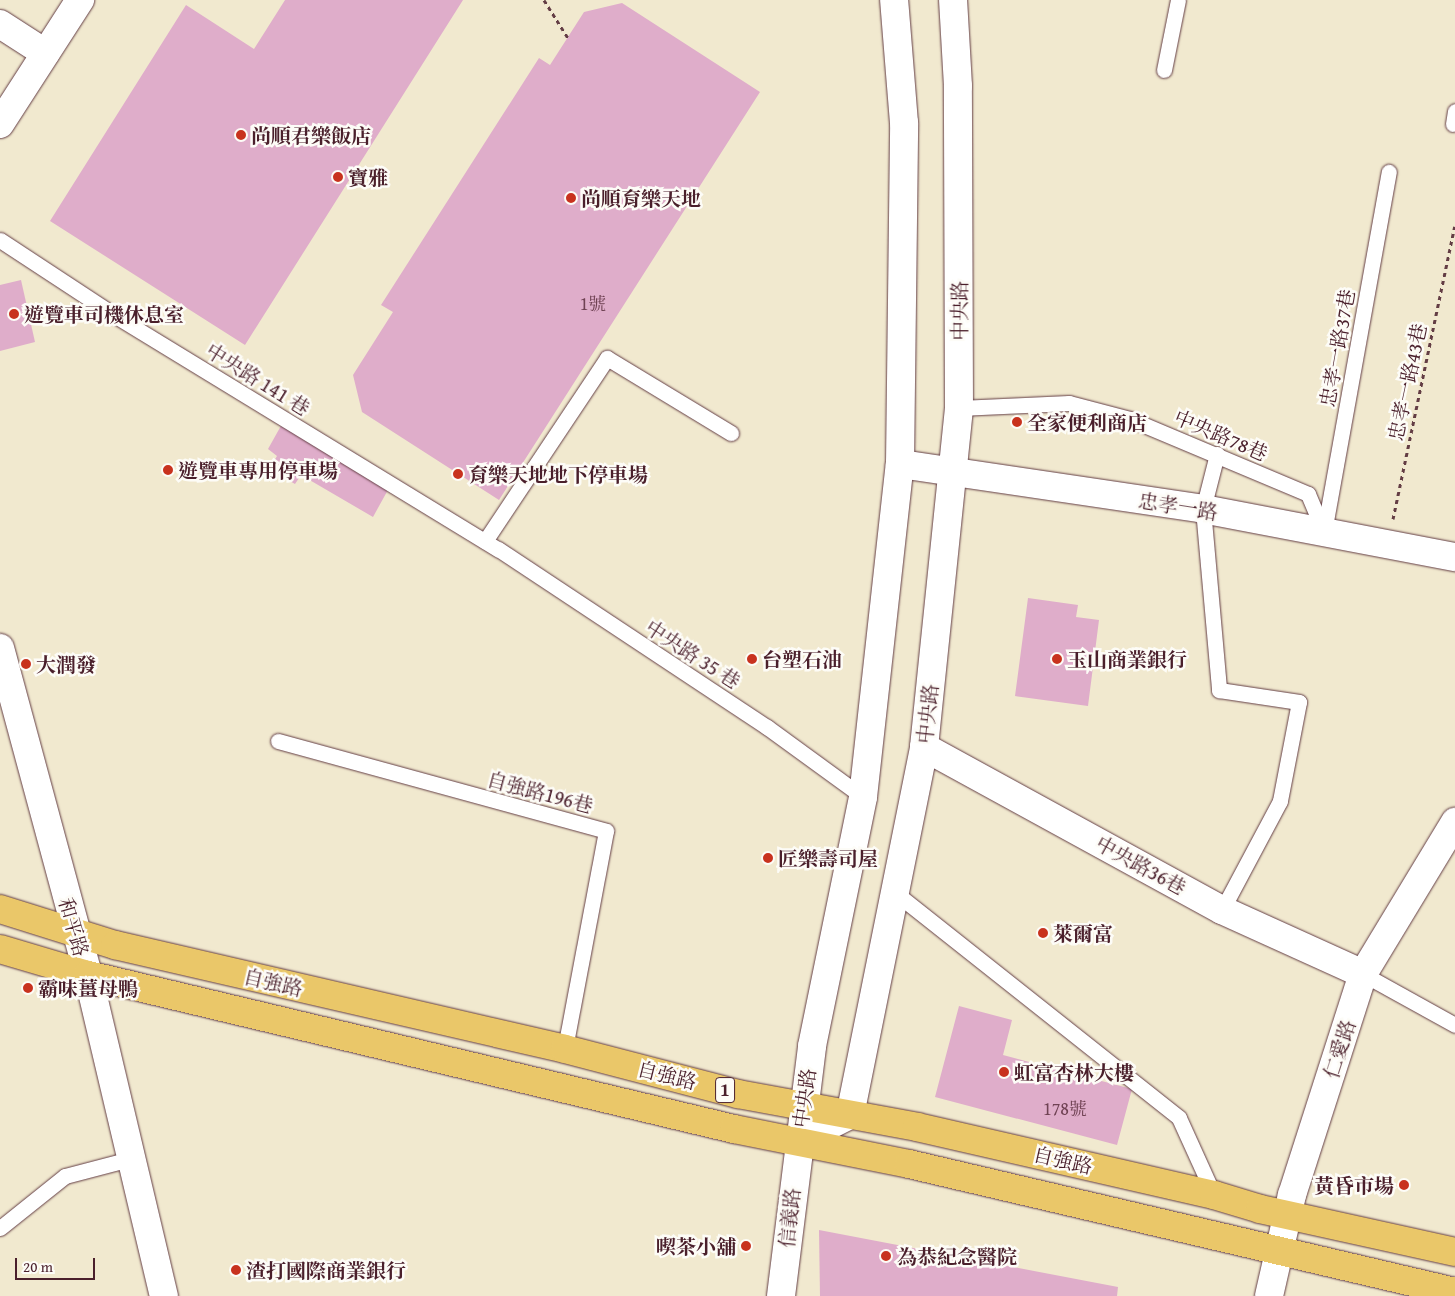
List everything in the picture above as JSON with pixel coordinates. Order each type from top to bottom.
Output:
[{"type":"main road","name":"自強路","points":[[0,909],[76,934],[503,1037],[565,1049],[738,1094],[917,1127],[1455,1252]]},
{"type":"main road","name":"自強路","points":[[0,949],[88,976],[734,1129],[909,1164],[1455,1292]]},
{"type":"main road","points":[[497,1072],[503,1037]]},
{"type":"street","points":[[0,124],[80,0]]},
{"type":"street","name":"中央路","points":[[798,1141],[803,1106],[863,797],[900,464],[904,124],[894,0]]},
{"type":"street","name":"中央路","points":[[798,1141],[850,1115],[893,891],[924,747],[959,408],[958,86],[953,0]]},
{"type":"street","points":[[0,24],[45,53]]},
{"type":"street","name":"忠孝一路","points":[[900,464],[952,470],[1203,509],[1455,557]]},
{"type":"street","name":"和平路","points":[[0,648],[88,976],[164,1296]]},
{"type":"street","name":"中央路36巷","points":[[924,747],[1222,910],[1363,974]]},
{"type":"street","name":"仁愛路","points":[[1269,1296],[1287,1214],[1363,974],[1455,822]]},
{"type":"street","name":"信義路","points":[[781,1296],[798,1141]]},
{"type":"lane","points":[[1164,70],[1178,0]]},
{"type":"lane","name":"忠孝一路37巷","points":[[1324,532],[1389,172]]},
{"type":"lane","name":"中央路 141 巷","points":[[0,240],[114,315],[491,545]]},
{"type":"lane","points":[[491,545],[607,358],[731,433]]},
{"type":"lane","name":"中央路78巷","points":[[959,408],[1069,403],[1130,419],[1217,454],[1308,494],[1324,532]]},
{"type":"lane","points":[[1217,454],[1203,509],[1219,690],[1300,702],[1280,801],[1222,910]]},
{"type":"lane","name":"中央路 35 巷","points":[[491,545],[767,727],[863,797]]},
{"type":"lane","name":"自強路196巷","points":[[278,741],[606,831],[565,1049]]},
{"type":"lane","points":[[893,891],[1179,1118],[1214,1195]]},
{"type":"lane","points":[[1363,974],[1455,1025]]},
{"type":"lane","points":[[0,1228],[65,1176],[130,1159]]},
{"type":"path","points":[[544,0],[568,38]]},
{"type":"path","name":"忠孝一路43巷","points":[[1388,544],[1455,226]]},
{"type":"building","name":"尚順君樂飯店","points":[[285,0],[463,0],[245,345],[50,221],[186,5],[254,49]]},
{"type":"building","name":"尚順育樂天地","points":[[622,3],[760,92],[499,500],[362,412],[353,375],[393,312],[381,305],[539,58],[550,65],[584,12]]},
{"type":"building","name":"遊覽車司機休息室","points":[[21,280],[35,342],[0,351],[0,285]]},
{"type":"building","points":[[282,424],[389,488],[373,517],[301,475],[295,484],[276,473],[280,466],[274,461],[277,456],[268,449]]},
{"type":"building","points":[[1028,598],[1078,605],[1076,617],[1099,620],[1088,706],[1015,696]]},
{"type":"building","name":"虹富杏林大樓","points":[[959,1006],[1012,1020],[1003,1055],[1132,1089],[1117,1145],[935,1097]]},
{"type":"building","name":"為恭紀念醫院","points":[[819,1230],[1118,1287],[1117,1296],[820,1296]]},
{"type":"place","name":"尚順君樂飯店","points":[[241,135]]},
{"type":"place","name":"寶雅","points":[[338,177]]},
{"type":"place","name":"尚順育樂天地","points":[[571,198]]},
{"type":"place","name":"遊覽車司機休息室","points":[[14,314]]},
{"type":"place","name":"全家便利商店","points":[[1017,422]]},
{"type":"place","name":"遊覽車專用停車場","points":[[168,470]]},
{"type":"place","name":"育樂天地地下停車場","points":[[458,474]]},
{"type":"place","name":"台塑石油","points":[[752,659]]},
{"type":"place","name":"玉山商業銀行","points":[[1057,659]]},
{"type":"place","name":"大潤發","points":[[26,664]]},
{"type":"place","name":"匠樂壽司屋","points":[[768,858]]},
{"type":"place","name":"萊爾富","points":[[1043,933]]},
{"type":"place","name":"霸味薑母鴨","points":[[28,988]]},
{"type":"place","name":"虹富杏林大樓","points":[[1004,1072]]},
{"type":"place","name":"黃昏市場","points":[[1404,1185]]},
{"type":"place","name":"喫茶小舖","points":[[746,1246]]},
{"type":"place","name":"為恭紀念醫院","points":[[886,1256]]},
{"type":"place","name":"渣打國際商業銀行","points":[[236,1270]]}]
